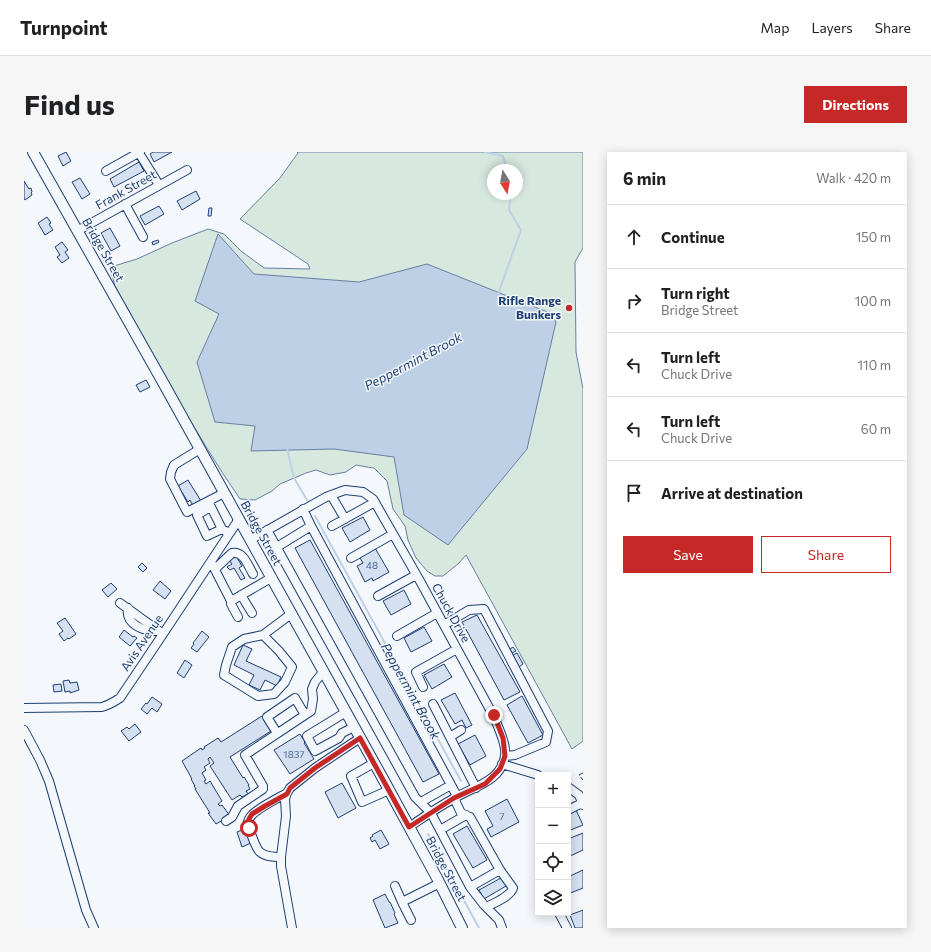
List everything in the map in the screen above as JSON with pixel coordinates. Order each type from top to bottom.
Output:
[{"type":"main road","name":"Bridge Street","points":[[33,152],[324,672],[440,883],[462,928]]},
{"type":"street","points":[[106,171],[140,152],[159,185]]},
{"type":"street","name":"Frank Street","points":[[77,231],[187,170]]},
{"type":"street","points":[[125,204],[143,237]]},
{"type":"street","points":[[200,450],[174,465],[170,479],[187,512],[209,504]]},
{"type":"street","name":"Chuck Drive","points":[[250,540],[303,509],[326,497],[345,490],[363,492],[373,499],[494,715],[503,738],[505,756],[500,769],[485,784],[456,797],[409,827]]},
{"type":"street","points":[[209,504],[226,531],[207,536],[197,515],[209,504],[224,493]]},
{"type":"street","points":[[331,495],[345,519]]},
{"type":"street","points":[[332,526],[375,502]]},
{"type":"street","points":[[303,509],[452,785],[461,813],[470,817],[500,870],[513,888],[509,895],[486,908]]},
{"type":"street","name":"Avis Avenue","points":[[24,708],[102,707],[120,698],[161,632],[213,566],[226,531],[239,519]]},
{"type":"street","points":[[277,548],[311,526]]},
{"type":"street","points":[[267,530],[415,797],[431,813],[470,887],[486,908],[499,920],[502,928]]},
{"type":"street","points":[[351,558],[393,534]]},
{"type":"street","points":[[238,616],[213,566],[232,553],[236,552],[242,556],[253,574]]},
{"type":"street","points":[[378,596],[416,575]]},
{"type":"street","points":[[231,601],[271,578]]},
{"type":"street","points":[[241,595],[252,612]]},
{"type":"street","points":[[120,603],[161,632]]},
{"type":"street","points":[[444,625],[469,610],[484,609],[548,731],[546,742],[515,755],[505,756]]},
{"type":"street","points":[[397,636],[437,613]]},
{"type":"street","points":[[263,635],[292,667],[285,682],[274,694],[258,696],[224,675],[232,647],[244,639],[263,635],[291,614]]},
{"type":"street","points":[[423,687],[416,672],[457,649]]},
{"type":"street","points":[[226,821],[232,817],[238,806],[263,790],[264,786],[245,756],[311,711],[313,699],[312,689],[315,682],[324,672]]},
{"type":"street","points":[[277,733],[268,717],[294,698],[305,715]]},
{"type":"street","points":[[433,704],[476,788]]},
{"type":"street","points":[[346,712],[307,736],[315,752],[339,738],[342,733],[354,727]]},
{"type":"street","points":[[24,730],[49,781],[84,904],[94,928]]},
{"type":"street","points":[[450,737],[461,730]]},
{"type":"street","points":[[292,928],[282,874],[281,857],[285,825],[285,799],[290,788],[315,768],[360,738]]},
{"type":"street","points":[[374,763],[351,776],[362,802],[389,790]]},
{"type":"street","points":[[502,764],[535,774]]},
{"type":"street","points":[[421,802],[452,785]]},
{"type":"street","points":[[571,789],[579,795],[583,804],[571,809]]},
{"type":"street","points":[[281,857],[268,856],[258,850],[248,823],[252,814],[287,794]]},
{"type":"street","points":[[440,830],[466,815]]},
{"type":"street","points":[[470,887],[500,870]]},
{"type":"street","points":[[402,902],[440,883]]},
{"type":"street","points":[[395,886],[411,920]]},
{"type":"street","points":[[561,916],[567,928]]},
{"type":"shaded area","points":[[297,152],[583,152],[583,248],[575,262],[576,352],[583,389],[583,741],[572,749],[466,555],[443,576],[435,576],[427,571],[416,558],[408,540],[405,526],[393,509],[387,481],[374,468],[356,465],[346,472],[330,475],[316,470],[280,484],[272,491],[255,500],[240,499],[190,421],[115,286],[111,272],[114,266],[137,259],[208,229],[224,234],[241,251],[264,268],[310,269],[308,264],[240,219],[280,178],[298,153]]},
{"type":"water","points":[[218,234],[254,274],[359,282],[427,264],[550,313],[556,322],[527,449],[448,545],[404,515],[394,457],[334,449],[251,451],[255,426],[215,422],[197,362],[219,314],[195,301]]},
{"type":"building","points":[[66,152],[71,161],[63,166],[58,156]]},
{"type":"building","points":[[153,152],[172,152],[154,162],[150,154]]},
{"type":"building","points":[[139,162],[144,171],[114,187],[110,179]]},
{"type":"building","points":[[80,178],[90,194],[82,199],[72,182]]},
{"type":"building","points":[[24,181],[29,189],[31,188],[32,192],[32,195],[25,200],[24,198]]},
{"type":"building","points":[[196,191],[200,199],[182,210],[177,201]]},
{"type":"building","points":[[159,206],[164,214],[145,225],[140,216]]},
{"type":"building","points":[[209,208],[212,208],[211,216],[208,216]]},
{"type":"building","points":[[47,217],[53,230],[45,235],[38,223]]},
{"type":"building","points":[[110,228],[120,246],[111,251],[101,233]]},
{"type":"building","points":[[158,240],[159,242],[153,245],[152,242]]},
{"type":"building","points":[[62,242],[68,250],[65,252],[69,258],[62,263],[57,257],[60,255],[55,247]]},
{"type":"building","points":[[146,380],[150,387],[140,392],[136,385]]},
{"type":"building","points":[[188,480],[201,501],[193,506],[190,500],[188,502],[178,486]]},
{"type":"building","points":[[363,517],[370,530],[350,542],[342,528]]},
{"type":"building","points":[[310,540],[439,774],[423,782],[295,548]]},
{"type":"building","points":[[375,548],[389,572],[373,581],[372,578],[365,582],[357,566],[363,563],[359,556]]},
{"type":"building","points":[[236,556],[242,566],[239,568],[245,578],[241,580],[234,568],[230,570],[227,567],[232,564],[229,560]]},
{"type":"building","points":[[142,563],[147,568],[143,572],[138,567]]},
{"type":"building","points":[[160,581],[171,591],[165,599],[153,590]]},
{"type":"building","points":[[111,583],[117,589],[108,597],[102,590]]},
{"type":"building","points":[[404,590],[411,604],[391,615],[383,601]]},
{"type":"building","points":[[477,615],[520,692],[504,700],[462,622]]},
{"type":"building","points":[[65,618],[76,634],[64,641],[59,634],[63,631],[57,623]]},
{"type":"building","points":[[424,627],[432,641],[411,652],[404,638]]},
{"type":"building","points":[[124,630],[133,637],[134,636],[137,638],[130,646],[119,637]]},
{"type":"building","points":[[202,631],[209,637],[197,652],[191,648]]},
{"type":"building","points":[[243,645],[252,649],[246,661],[281,677],[277,686],[265,680],[260,690],[249,685],[254,675],[234,665]]},
{"type":"building","points":[[513,647],[516,651],[512,653],[510,649]]},
{"type":"building","points":[[517,653],[523,664],[519,667],[513,655]]},
{"type":"building","points":[[185,660],[192,665],[184,678],[177,673]]},
{"type":"building","points":[[444,664],[452,677],[432,689],[424,675]]},
{"type":"building","points":[[69,680],[70,683],[77,682],[79,690],[70,693],[70,691],[65,692],[63,681]]},
{"type":"building","points":[[61,684],[62,691],[54,692],[53,685]]},
{"type":"building","points":[[455,693],[472,725],[466,728],[462,720],[455,724],[441,700]]},
{"type":"building","points":[[522,696],[543,735],[528,743],[507,705]]},
{"type":"building","points":[[152,697],[162,704],[157,712],[152,708],[147,714],[141,709]]},
{"type":"building","points":[[262,716],[271,731],[230,757],[249,785],[250,789],[246,791],[248,794],[242,797],[240,795],[232,800],[210,766],[214,763],[210,757],[208,759],[210,763],[204,767],[206,770],[202,773],[206,780],[204,781],[206,784],[210,781],[222,801],[218,804],[220,806],[222,805],[230,816],[216,824],[208,813],[210,813],[195,789],[192,779],[182,761],[201,748],[202,750],[218,738],[221,742]]},
{"type":"building","points":[[135,724],[141,732],[129,741],[121,731],[127,727],[129,729]]},
{"type":"building","points":[[300,734],[314,759],[290,774],[274,750]]},
{"type":"building","points":[[475,735],[486,756],[470,765],[458,744]]},
{"type":"building","points":[[342,783],[356,808],[338,818],[325,792]]},
{"type":"building","points":[[507,799],[519,822],[491,837],[487,829],[493,826],[485,811]]},
{"type":"building","points":[[576,810],[583,825],[571,830],[571,812]]},
{"type":"building","points":[[467,826],[487,860],[473,868],[453,834]]},
{"type":"building","points":[[247,828],[253,842],[242,847],[237,832]]},
{"type":"building","points":[[381,830],[389,844],[380,849],[375,840],[372,842],[370,838],[373,836],[372,835]]},
{"type":"building","points":[[583,833],[583,850],[571,856],[571,844],[571,838]]},
{"type":"building","points":[[583,870],[583,888],[571,893],[571,876]]},
{"type":"building","points":[[501,878],[506,886],[484,899],[479,890]]},
{"type":"building","points":[[385,894],[395,913],[394,914],[398,923],[385,928],[373,900]]},
{"type":"building","points":[[583,910],[583,928],[575,928],[571,915]]},
{"type":"waterway","name":"Peppermint Brook","points":[[485,152],[503,156],[505,164]]},
{"type":"waterway","name":"Peppermint Brook","points":[[498,294],[521,230],[509,210],[510,200]]},
{"type":"waterway","name":"Peppermint Brook","points":[[287,448],[294,478],[307,500]]},
{"type":"waterway","name":"Peppermint Brook","points":[[315,516],[461,781]]},
{"type":"waterway","name":"Peppermint Brook","points":[[428,834],[479,928]]},
{"type":"fence","points":[[583,773],[579,775],[583,780]]},
{"type":"place","name":"Rifle Range Bunkers","points":[[569,308]]},
{"type":"route","points":[[249,828],[248,823],[252,814],[277,798],[287,794],[290,788],[315,768],[360,738],[409,827],[454,798],[485,784],[500,769],[505,756],[503,738],[494,715]]}]
